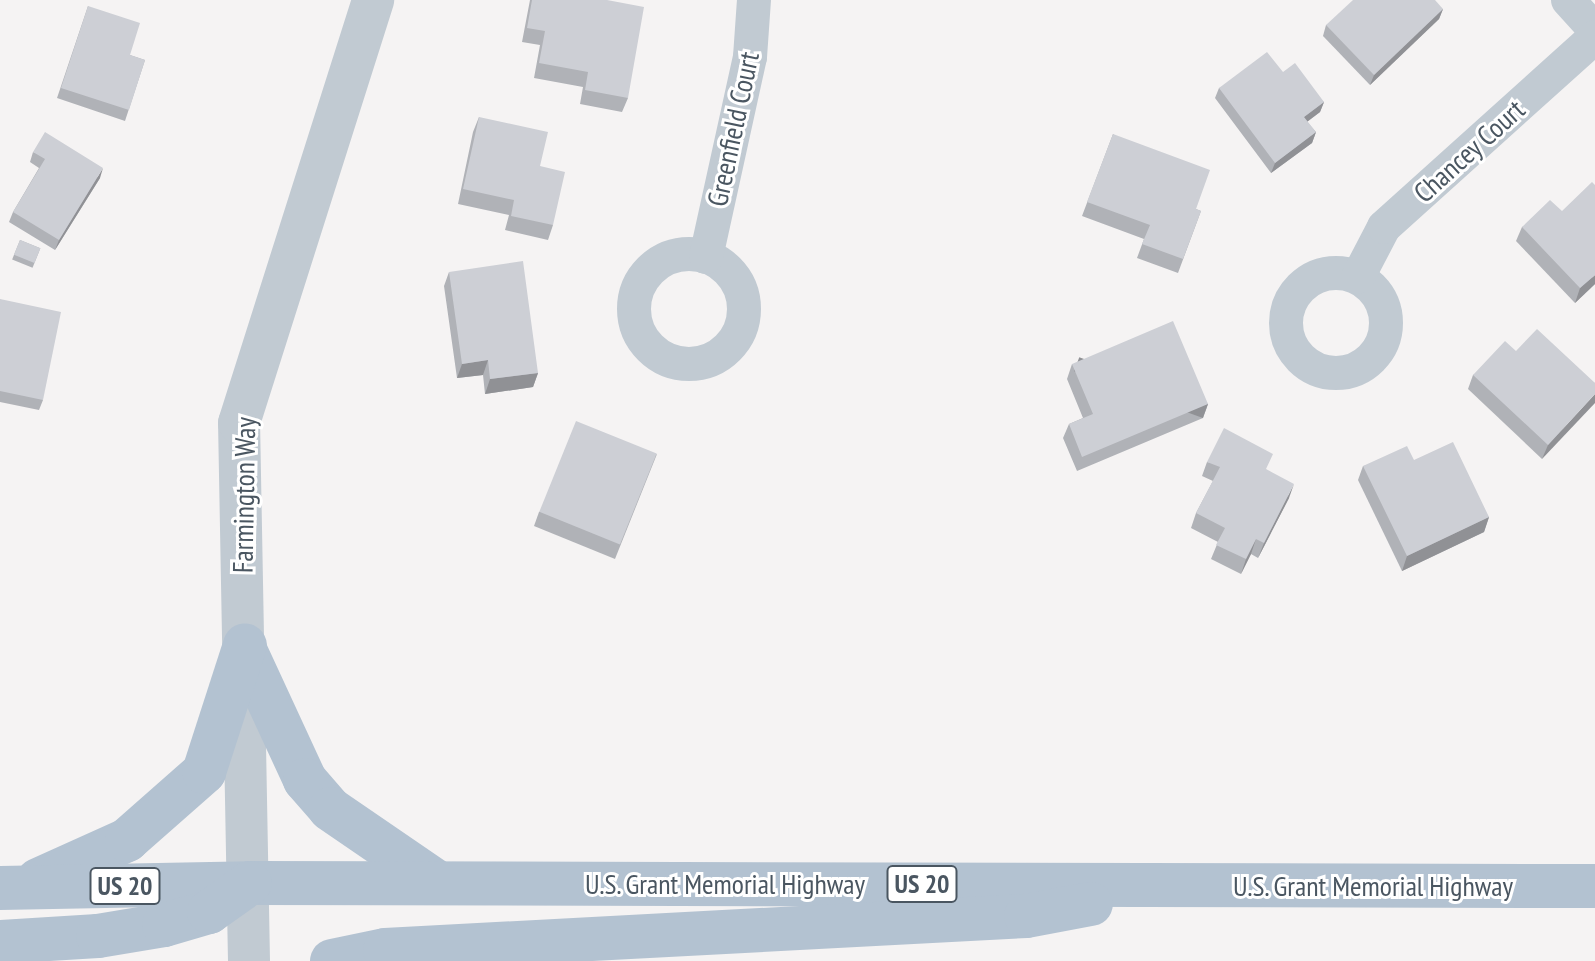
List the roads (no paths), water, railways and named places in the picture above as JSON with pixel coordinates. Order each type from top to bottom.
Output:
[{"type":"main road","points":[[245,648],[305,780],[322,800],[370,840],[438,883]]},
{"type":"main road","points":[[10,888],[127,840],[204,772],[245,648]]},
{"type":"main road","points":[[0,942],[98,936],[164,925],[209,912],[250,883]]},
{"type":"main road","name":"U.S. Grant Memorial Highway","points":[[10,888],[250,883],[1595,886]]},
{"type":"main road","points":[[332,961],[385,950],[1026,916],[1195,885]]},
{"type":"street","name":"Farmington Way","points":[[249,961],[250,883],[239,423],[373,0]]},
{"type":"street","name":"Greenfield Court","points":[[706,257],[750,57],[754,0]]},
{"type":"street","points":[[1568,0],[1595,30]]},
{"type":"street","name":"Chancey Court","points":[[1358,277],[1384,227],[1595,37]]}]
